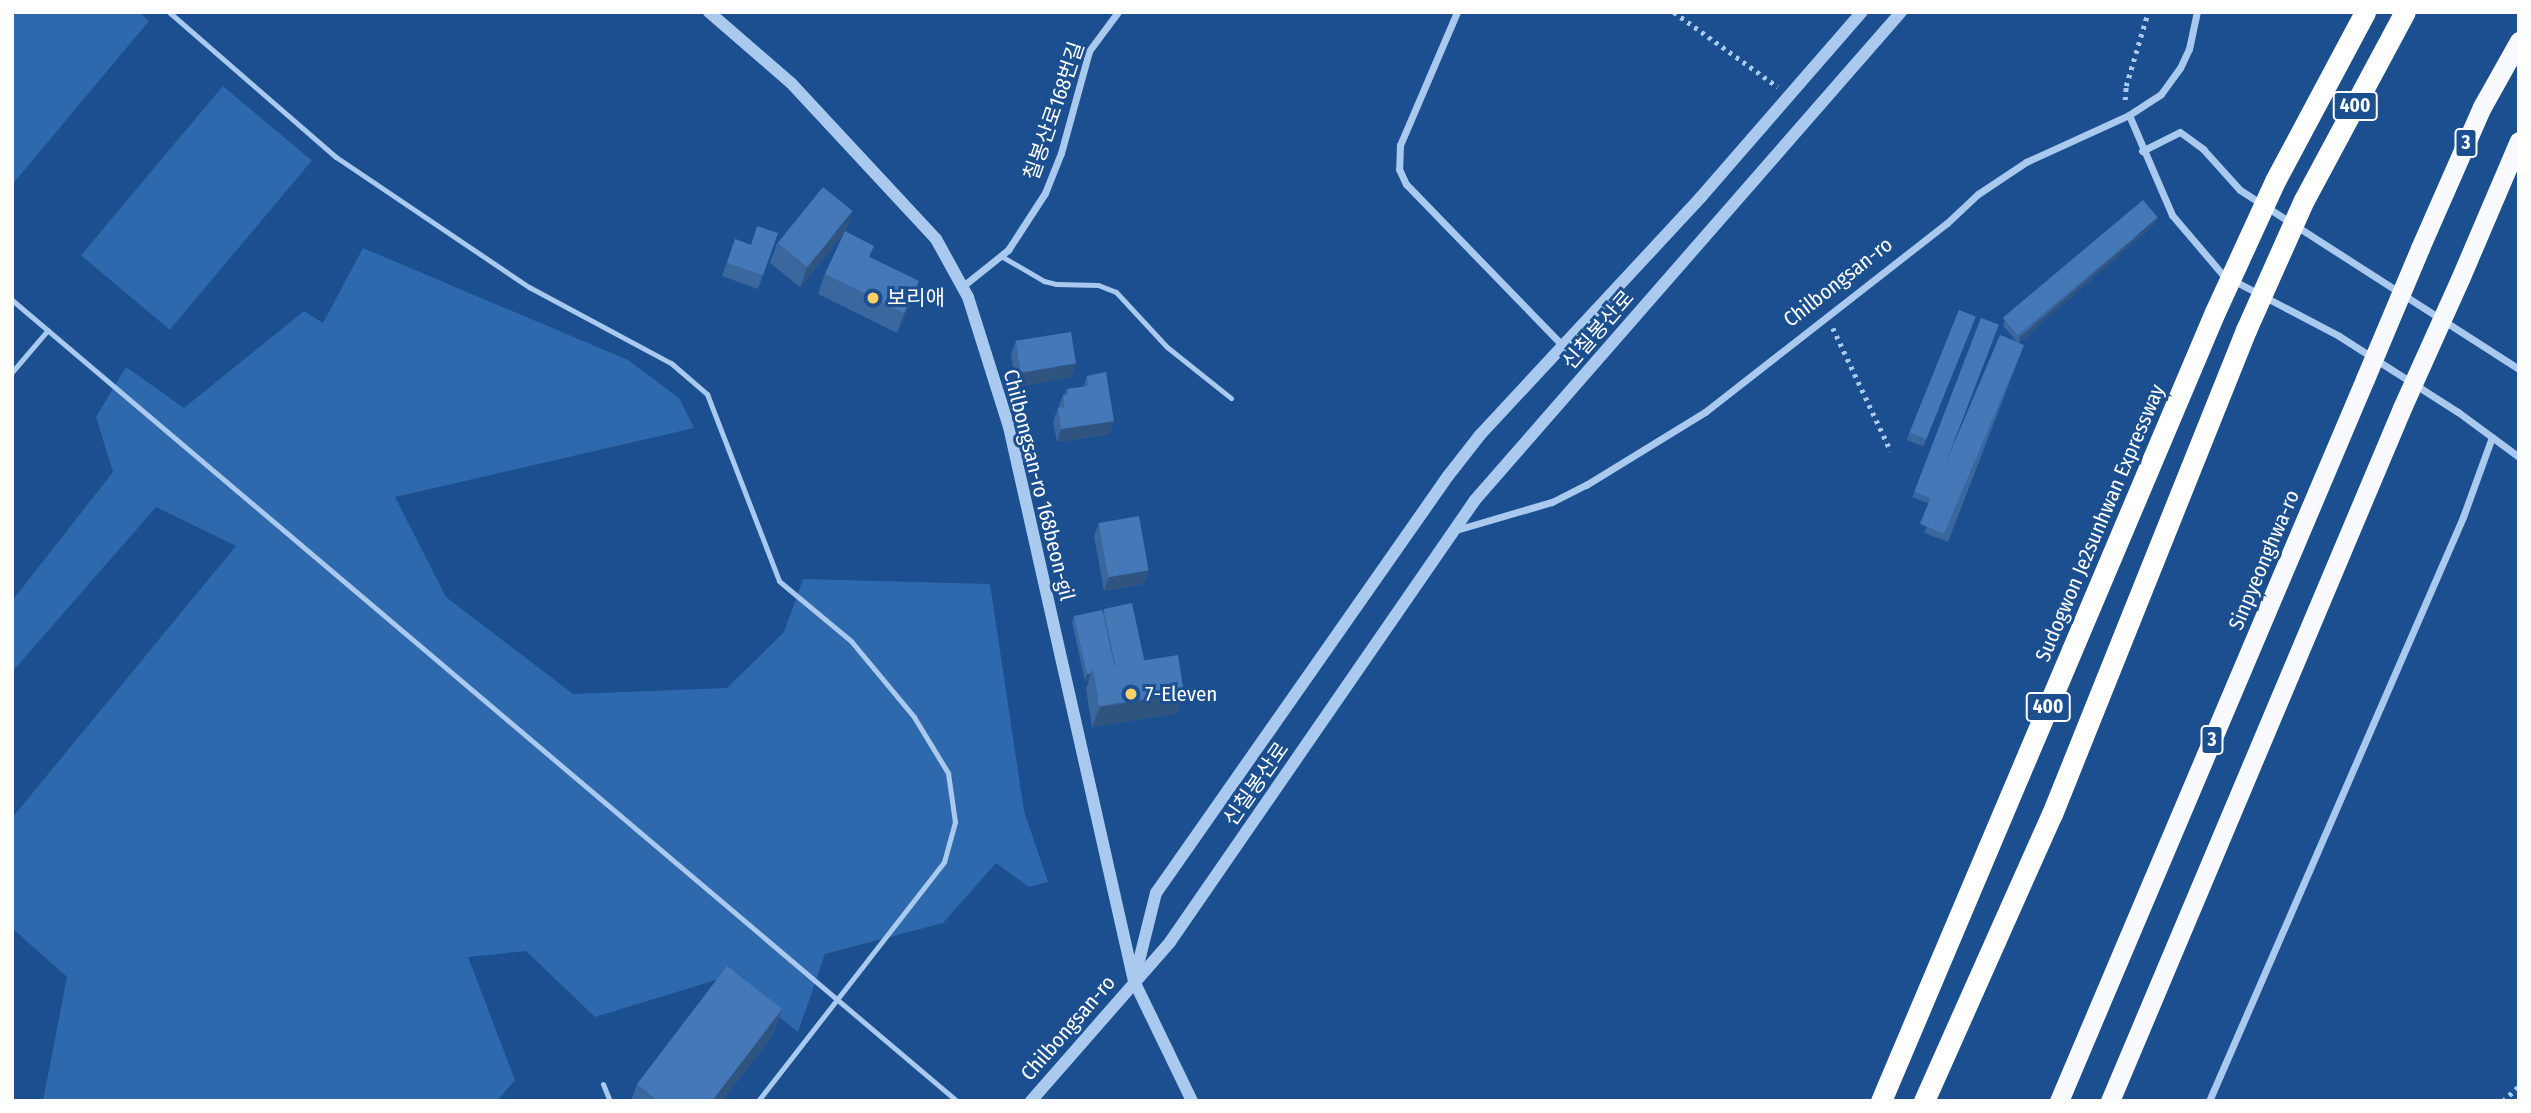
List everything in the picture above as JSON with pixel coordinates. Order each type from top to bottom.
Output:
[{"type":"highway","name":"Sudogwon Je2sunhwan Expressway","points":[[1881,1101],[2216,312],[2276,179],[2365,12]]},
{"type":"highway","name":"400","points":[[1924,1101],[2052,814],[2246,330],[2304,200],[2405,12]]},
{"type":"highway","name":"Sinpyeonghwa-ro","points":[[2059,1101],[2420,248],[2482,107],[2519,41]]},
{"type":"highway","name":"3","points":[[2110,1101],[2402,408],[2519,141]]},
{"type":"street","name":"Chilbongsan-ro 168beon-gil","points":[[709,12],[791,83],[936,239],[963,286],[1009,427],[1134,981],[1192,1101]]},
{"type":"street","name":"칠봉산로168번길","points":[[963,286],[1001,256],[1025,228],[1045,193],[1061,153],[1089,51],[1118,12]]},
{"type":"street","name":"신칠봉산로","points":[[1457,12],[1400,145],[1399,169],[1406,184],[1563,346]]},
{"type":"street","name":"신칠봉산로","points":[[1134,981],[1156,892],[1448,476],[1480,435],[1701,197],[1862,12]]},
{"type":"street","name":"신칠봉산로","points":[[1134,981],[1170,942],[1475,500],[1901,12]]},
{"type":"street","name":"Chilbongsan-ro","points":[[1454,530],[1552,502],[1586,485],[1704,412],[1947,223],[1979,194],[2026,162],[2129,115],[2161,94],[2180,68],[2189,49],[2197,12]]},
{"type":"street","points":[[2129,115],[2142,151],[2172,215],[2223,275],[2339,336],[2519,457]]},
{"type":"street","points":[[2142,151],[2180,132],[2203,149],[2240,190],[2519,369]]},
{"type":"street","points":[[2209,1101],[2463,517],[2492,437]]},
{"type":"street","name":"Chilbongsan-ro","points":[[1031,1101],[1134,981]]},
{"type":"lane","points":[[169,12],[336,156],[530,288],[671,363],[707,394],[779,581],[851,641],[914,717],[948,773],[953,791],[955,822],[944,862],[758,1101]]},
{"type":"lane","points":[[1001,256],[1056,284],[1098,285],[1116,292],[1167,347],[1231,398]]},
{"type":"lane","points":[[12,300],[957,1101]]},
{"type":"lane","points":[[12,372],[48,330]]},
{"type":"lane","points":[[603,1084],[610,1101]]},
{"type":"path","points":[[1674,12],[1790,95]]},
{"type":"path","points":[[2129,115],[2126,86],[2148,12]]},
{"type":"path","points":[[1825,316],[1842,344],[1891,451]]},
{"type":"path","points":[[2503,1101],[2519,1086]]},
{"type":"shaded area","points":[[12,12],[139,12],[149,21],[12,185]]},
{"type":"shaded area","points":[[223,86],[312,161],[170,330],[81,255]]},
{"type":"shaded area","points":[[363,248],[628,360],[679,398],[694,428],[395,497],[446,597],[573,694],[727,688],[784,632],[803,579],[990,584],[1024,811],[1048,882],[1029,887],[996,863],[943,923],[825,954],[798,1032],[729,976],[595,1017],[526,951],[468,957],[515,1080],[497,1101],[43,1101],[67,977],[12,928],[12,818],[236,546],[156,507],[12,672],[12,601],[113,472],[96,417],[126,367],[184,408],[304,311],[323,323]]},
{"type":"building","points":[[823,187],[853,211],[807,267],[778,243]]},
{"type":"building","points":[[2143,200],[2158,218],[2018,335],[2003,318]]},
{"type":"building","points":[[757,226],[778,233],[763,275],[727,263],[735,239],[751,245]]},
{"type":"building","points":[[845,231],[874,246],[869,257],[919,281],[904,313],[825,274]]},
{"type":"building","points":[[1959,310],[1976,317],[1926,439],[1910,432]]},
{"type":"building","points":[[1981,318],[1999,325],[1932,498],[1914,492]]},
{"type":"building","points":[[1071,332],[1076,364],[1021,372],[1016,341]]},
{"type":"building","points":[[2000,335],[2024,345],[1944,534],[1920,524]]},
{"type":"building","points":[[1106,372],[1114,421],[1061,429],[1058,408],[1064,407],[1063,395],[1068,394],[1067,389],[1088,386],[1087,376]]},
{"type":"building","points":[[1139,516],[1149,570],[1108,577],[1099,523]]},
{"type":"building","points":[[1132,603],[1144,661],[1116,667],[1104,609]]},
{"type":"building","points":[[1102,610],[1114,665],[1093,669],[1087,674],[1074,616]]},
{"type":"building","points":[[1178,655],[1184,693],[1099,706],[1093,668]]},
{"type":"building","points":[[727,966],[782,1009],[712,1101],[658,1101],[637,1084]]},
{"type":"place","name":"보리애","points":[[873,298]]},
{"type":"place","name":"7-Eleven","points":[[1131,694]]}]
